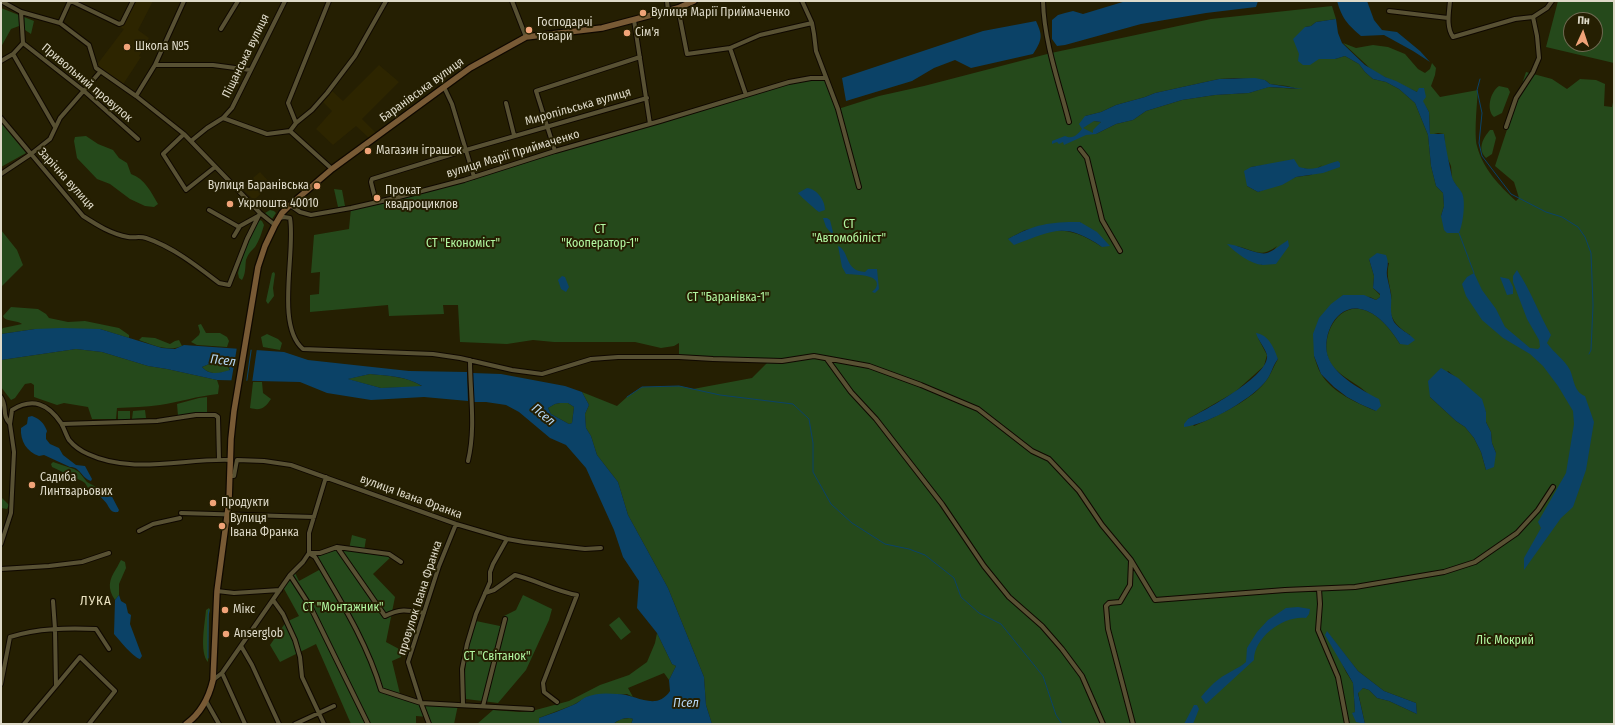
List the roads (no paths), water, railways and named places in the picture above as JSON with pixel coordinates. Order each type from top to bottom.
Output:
[{"type":"main road","name":"Баранівська вулиця","points":[[206,701],[212,680],[217,591],[227,515],[234,411],[258,268],[265,246],[279,218],[290,205],[332,169],[470,68],[526,38],[587,30],[634,20],[678,8],[694,1]]},
{"type":"main road","points":[[186,724],[206,701]]},
{"type":"street","points":[[1,1],[21,12],[60,24],[89,45],[92,61],[100,72],[136,96],[184,134],[260,215],[275,225]]},
{"type":"street","points":[[60,24],[70,1],[119,24],[122,23],[133,1]]},
{"type":"street","points":[[136,96],[154,65],[184,1]]},
{"type":"street","points":[[222,29],[238,1]]},
{"type":"street","name":"Піщанська вулиця","points":[[223,118],[232,108],[284,1]]},
{"type":"street","points":[[296,123],[288,103],[329,1]]},
{"type":"street","points":[[191,141],[207,128],[223,118],[267,134],[290,131],[296,123],[312,110],[327,93],[355,56],[386,1]]},
{"type":"street","points":[[512,1],[526,38]]},
{"type":"street","points":[[667,1],[668,11]]},
{"type":"street","points":[[802,1],[812,23],[816,51],[838,109],[859,186]]},
{"type":"street","points":[[1043,1],[1051,53],[1069,122]]},
{"type":"street","points":[[1450,1],[1448,18],[1449,32],[1453,37],[1515,19],[1533,16],[1548,8],[1552,1]]},
{"type":"street","points":[[678,8],[687,54],[730,48],[760,35],[812,23]]},
{"type":"street","points":[[1389,11],[1448,18]]},
{"type":"street","points":[[1,61],[13,54],[23,43],[21,12]]},
{"type":"street","points":[[1506,127],[1516,98],[1533,72],[1539,58],[1533,16]]},
{"type":"street","points":[[634,20],[650,124]]},
{"type":"street","name":"Привольний провулок","points":[[23,43],[84,91],[138,139]]},
{"type":"street","points":[[730,48],[746,95]]},
{"type":"street","points":[[13,54],[51,123],[55,127]]},
{"type":"street","points":[[555,151],[536,91],[640,57]]},
{"type":"street","points":[[154,65],[213,65],[250,70]]},
{"type":"street","points":[[1,174],[50,139],[55,127],[68,109],[100,72]]},
{"type":"street","name":"вулиця Марії Приймаченко","points":[[290,205],[300,212],[311,215],[351,208],[474,177],[555,151],[789,82],[811,78],[826,78]]},
{"type":"street","points":[[444,87],[452,104],[474,177]]},
{"type":"street","name":"Миропільська вулиця","points":[[376,202],[371,182],[372,179],[514,135],[647,98]]},
{"type":"street","name":"Миропільська вулиця","points":[[506,103],[514,135]]},
{"type":"street","name":"Зарічна вулиця","points":[[1,118],[78,210],[98,226],[114,234],[129,237],[144,237],[158,242],[170,248],[219,283],[229,285],[247,240],[260,215]]},
{"type":"street","points":[[290,131],[332,169]]},
{"type":"street","points":[[184,134],[163,154],[186,190],[215,167]]},
{"type":"street","points":[[1080,149],[1087,158],[1102,220],[1120,251]]},
{"type":"street","points":[[290,205],[288,307],[296,344],[303,349],[433,354],[470,360],[512,370],[542,374],[591,359],[618,357],[679,357],[713,360],[782,361],[814,356],[870,366],[921,385],[978,409],[1032,451],[1049,459],[1078,491],[1102,525],[1132,560],[1155,600],[1355,587],[1444,572],[1475,562],[1517,533],[1538,510],[1553,487]]},
{"type":"street","points":[[209,210],[239,227]]},
{"type":"street","points":[[234,236],[239,227],[260,215]]},
{"type":"street","points":[[279,218],[290,218]]},
{"type":"street","points":[[827,359],[851,392],[876,419],[942,504],[984,566],[1009,597],[1042,626],[1062,649],[1082,676],[1103,724]]},
{"type":"street","points":[[468,461],[472,446],[473,416],[470,360]]},
{"type":"street","points":[[1,397],[4,403],[5,418],[10,424]]},
{"type":"street","points":[[1,544],[12,513],[14,452],[10,424],[12,410],[20,405],[30,403],[42,405],[52,412],[62,424],[69,440],[77,448],[103,461],[120,464],[147,464],[231,460]]},
{"type":"street","points":[[62,424],[157,421],[196,415],[215,415],[218,417],[219,460]]},
{"type":"street","name":"вулиця Івана Франка","points":[[230,476],[234,476],[237,460],[264,461],[291,465],[456,524],[507,539],[585,549],[601,548]]},
{"type":"street","points":[[212,680],[222,673],[290,575],[303,562],[309,553],[309,533],[326,477]]},
{"type":"street","points":[[139,531],[153,524],[180,516],[227,515],[314,517]]},
{"type":"street","name":"провулок Івана Франка","points":[[429,724],[408,662],[439,566],[456,524]]},
{"type":"street","points":[[463,704],[462,669],[467,644],[476,614],[490,582],[492,564],[507,539]]},
{"type":"street","points":[[309,553],[320,554],[337,547],[390,554],[401,562]]},
{"type":"street","points":[[337,547],[385,616],[395,610],[408,610],[424,613]]},
{"type":"street","points":[[1,569],[82,562],[109,553]]},
{"type":"street","points":[[309,553],[315,557],[349,614],[374,667],[381,690],[421,703],[463,704],[532,709]]},
{"type":"street","points":[[1132,560],[1130,585],[1120,602],[1109,603],[1106,606],[1108,630],[1133,724]]},
{"type":"street","points":[[485,593],[494,590],[515,574],[563,592],[577,595],[543,683],[544,692],[557,702]]},
{"type":"street","points":[[290,575],[310,606],[368,724]]},
{"type":"street","points":[[1319,589],[1320,604],[1318,630],[1338,677],[1347,724]]},
{"type":"street","points":[[217,591],[234,593],[280,590]]},
{"type":"street","points":[[272,600],[282,614],[295,640],[300,657],[302,677],[324,724]]},
{"type":"street","points":[[52,601],[55,629],[56,686]]},
{"type":"street","points":[[483,706],[505,619]]},
{"type":"street","points":[[1,684],[10,637],[22,633],[55,629],[96,629],[109,649]]},
{"type":"street","points":[[241,646],[252,665],[279,724]]},
{"type":"street","points":[[24,724],[80,657],[115,692],[88,724]]},
{"type":"street","points":[[222,673],[245,724]]},
{"type":"street","points":[[206,701],[219,724]]},
{"type":"street","points":[[295,724],[334,706]]},
{"type":"water","points":[[1126,1],[1258,1],[1256,7],[1206,13],[1141,24],[1065,45],[1057,46],[1052,39],[1052,20],[1058,15],[1073,11],[1083,14]]},
{"type":"water","points":[[1337,1],[1367,1],[1374,20],[1382,30],[1397,32],[1420,51],[1430,62],[1384,35],[1361,36],[1346,20]]},
{"type":"water","points":[[1336,19],[1338,33],[1342,43],[1365,65],[1385,77],[1417,92],[1419,88],[1424,88],[1426,97],[1423,101],[1429,112],[1430,134],[1444,134],[1452,177],[1463,197],[1464,213],[1459,233],[1447,233],[1444,230],[1441,216],[1444,206],[1443,193],[1436,186],[1431,166],[1428,135],[1415,103],[1399,89],[1386,82],[1373,79],[1359,64],[1345,56],[1335,59],[1319,59],[1310,65],[1303,65],[1298,61],[1299,54],[1293,39],[1305,27],[1311,26],[1316,22]]},
{"type":"water","points":[[1036,21],[1040,31],[1040,41],[1033,54],[971,68],[955,60],[934,68],[912,81],[846,101],[842,78],[983,31]]},
{"type":"water","points":[[1255,78],[1265,80],[1270,84],[1303,89],[1269,87],[1249,93],[1215,95],[1182,100],[1146,111],[1133,120],[1116,124],[1096,134],[1086,135],[1064,145],[1063,142],[1059,144],[1057,142],[1052,144],[1052,141],[1065,136],[1073,137],[1077,134],[1082,129],[1079,124],[1085,116],[1155,93],[1219,79]],"holes":[[[1094,121],[1101,122],[1093,130],[1093,133],[1083,128]]]},
{"type":"water","points":[[1294,159],[1299,167],[1310,169],[1338,161],[1340,163],[1340,167],[1323,173],[1296,177],[1282,185],[1258,192],[1247,186],[1244,171],[1251,167]]},
{"type":"water","points":[[807,188],[814,190],[820,196],[824,202],[825,210],[819,212],[798,193]]},
{"type":"water","points":[[823,218],[830,220],[833,232],[832,234],[826,227]]},
{"type":"water","points":[[1080,222],[1097,232],[1110,246],[1102,247],[1089,239],[1068,231],[1049,233],[1014,245],[1008,239],[1026,230],[1042,225],[1051,223]]},
{"type":"water","points":[[1288,240],[1289,246],[1276,264],[1265,265],[1253,263],[1227,244],[1259,253],[1267,253]]},
{"type":"water","points":[[838,246],[844,252],[850,265],[858,271],[865,272],[868,269],[877,269],[879,289],[875,293],[872,292],[876,288],[877,283],[871,277],[846,274],[842,267]]},
{"type":"water","points":[[1377,253],[1386,255],[1387,258],[1387,276],[1394,322],[1415,340],[1408,345],[1400,344],[1383,322],[1373,314],[1360,309],[1351,309],[1343,312],[1337,317],[1328,333],[1327,342],[1329,359],[1338,371],[1358,387],[1379,399],[1381,406],[1376,411],[1347,397],[1321,374],[1314,356],[1313,334],[1319,318],[1331,304],[1343,295],[1364,295],[1376,300],[1380,297],[1380,294],[1373,288],[1374,276],[1369,259]]},
{"type":"water","points":[[1517,270],[1527,286],[1551,335],[1547,343],[1570,370],[1576,388],[1585,396],[1594,422],[1586,470],[1573,507],[1561,518],[1524,570],[1524,558],[1541,528],[1538,522],[1566,473],[1574,424],[1573,411],[1558,386],[1543,366],[1530,354],[1503,338],[1482,320],[1466,296],[1462,284],[1467,277],[1474,273],[1482,290],[1496,309],[1505,327],[1530,348],[1538,349],[1540,347],[1539,340],[1527,319],[1513,282],[1513,276]]},
{"type":"water","points":[[562,276],[565,277],[569,287],[566,292],[561,289],[558,280]]},
{"type":"water","points":[[1500,277],[1509,279],[1513,287],[1513,294],[1507,295]]},
{"type":"water","name":"Псел","points":[[35,329],[100,329],[162,348],[175,349],[184,345],[284,352],[308,360],[409,371],[467,372],[468,401],[424,397],[371,400],[327,393],[300,382],[217,380],[148,366],[102,352],[76,349],[1,360],[1,334]],"holes":[[[209,364],[228,366],[230,370],[219,373],[208,372],[202,367]],[[370,374],[403,378],[422,386],[381,388],[348,379]]]},
{"type":"water","points":[[1256,333],[1261,334],[1268,339],[1273,346],[1278,359],[1268,378],[1253,393],[1218,416],[1184,427],[1184,424],[1188,419],[1235,392],[1258,373],[1265,363],[1267,355]]},
{"type":"water","points":[[1441,368],[1458,378],[1482,399],[1486,412],[1486,422],[1491,432],[1492,443],[1496,453],[1494,467],[1486,470],[1481,452],[1474,438],[1465,427],[1456,421],[1430,397],[1428,381]]},
{"type":"water","name":"Псел","points":[[472,373],[501,374],[565,386],[582,392],[589,405],[585,414],[586,428],[591,436],[597,455],[618,482],[628,515],[668,588],[704,677],[706,705],[712,724],[631,724],[633,719],[625,718],[613,724],[539,724],[539,718],[569,707],[586,697],[594,695],[605,693],[624,695],[652,701],[658,700],[670,691],[669,680],[676,666],[672,664],[657,633],[637,608],[639,581],[623,557],[614,530],[586,468],[566,445],[550,438],[519,412],[506,405],[474,402]],"holes":[[[568,403],[574,407],[572,423],[569,424],[551,414],[548,408],[555,404]]]},
{"type":"water","points":[[32,416],[45,426],[47,431],[46,439],[50,444],[59,448],[63,455],[76,465],[85,466],[92,479],[91,481],[85,478],[74,467],[70,467],[44,455],[39,456],[28,449],[23,442],[21,428],[27,424],[28,417]]},
{"type":"water","points":[[106,489],[109,491],[119,510],[118,512],[111,510],[102,498],[99,490]]},
{"type":"water","points":[[119,595],[121,601],[126,604],[128,613],[131,615],[130,624],[142,656],[140,659],[130,652],[114,634],[115,600]]},
{"type":"water","points":[[1298,607],[1310,609],[1306,618],[1289,620],[1272,629],[1259,643],[1255,651],[1254,660],[1206,704],[1201,697],[1216,681],[1246,662],[1247,648],[1257,632],[1268,620],[1286,608]]},
{"type":"water","points":[[1327,631],[1358,671],[1384,691],[1416,703],[1417,714],[1389,701],[1377,698],[1369,690],[1363,688],[1358,693],[1365,724],[1356,722],[1352,713],[1355,712],[1353,683],[1325,635]]},
{"type":"water","points":[[1194,705],[1197,705],[1199,709],[1193,724],[1184,724]]},
{"type":"waterway","points":[[1480,79],[1477,90],[1482,113],[1479,143],[1482,156],[1511,194],[1546,212],[1562,217],[1578,227],[1585,237],[1591,253],[1593,305],[1591,350],[1589,354]]},
{"type":"waterway","points":[[1459,233],[1474,273]]},
{"type":"waterway","points":[[627,397],[642,387],[679,386],[720,395],[793,404],[809,419],[813,443],[813,472],[831,504],[852,523],[885,544],[909,549],[925,555],[954,578],[961,597],[979,613],[1001,624],[1043,676],[1056,715],[1062,724]]},
{"type":"waterway","points":[[208,658],[209,610]]},
{"type":"place","name":"Вулиця Марії Приймаченко","points":[[643,13]]},
{"type":"place","name":"Господарчі товари","points":[[529,30]]},
{"type":"place","name":"Сім'я","points":[[627,33]]},
{"type":"place","name":"Школа №5","points":[[127,47]]},
{"type":"place","name":"Магазин іграшок","points":[[368,151]]},
{"type":"place","name":"Вулиця Баранівська","points":[[317,186]]},
{"type":"place","name":"Прокат квадроциклов","points":[[377,198]]},
{"type":"place","name":"Укрпошта 40010","points":[[230,204]]},
{"type":"place","name":"Садиба Линтварьових","points":[[32,485]]},
{"type":"place","name":"Продукти","points":[[213,503]]},
{"type":"place","name":"Вулиця Івана Франка","points":[[222,526]]},
{"type":"place","name":"Мікс","points":[[225,610]]},
{"type":"place","name":"Anserglob","points":[[226,634]]},
{"type":"district","name":"ЛУКА","points":[[96,601]]},
{"type":"park label","name":"СТ \"Автомобіліст\"","points":[[849,232]]},
{"type":"park label","name":"СТ \"Кооператор-1\"","points":[[600,237]]},
{"type":"park label","name":"СТ \"Економіст\"","points":[[463,244]]},
{"type":"park label","name":"СТ \"Баранівка-1\"","points":[[728,298]]},
{"type":"park label","name":"СТ \"Монтажник\"","points":[[343,608]]},
{"type":"park label","name":"Ліс Мокрий","points":[[1505,641]]},
{"type":"park label","name":"СТ \"Світанок\"","points":[[497,657]]}]
